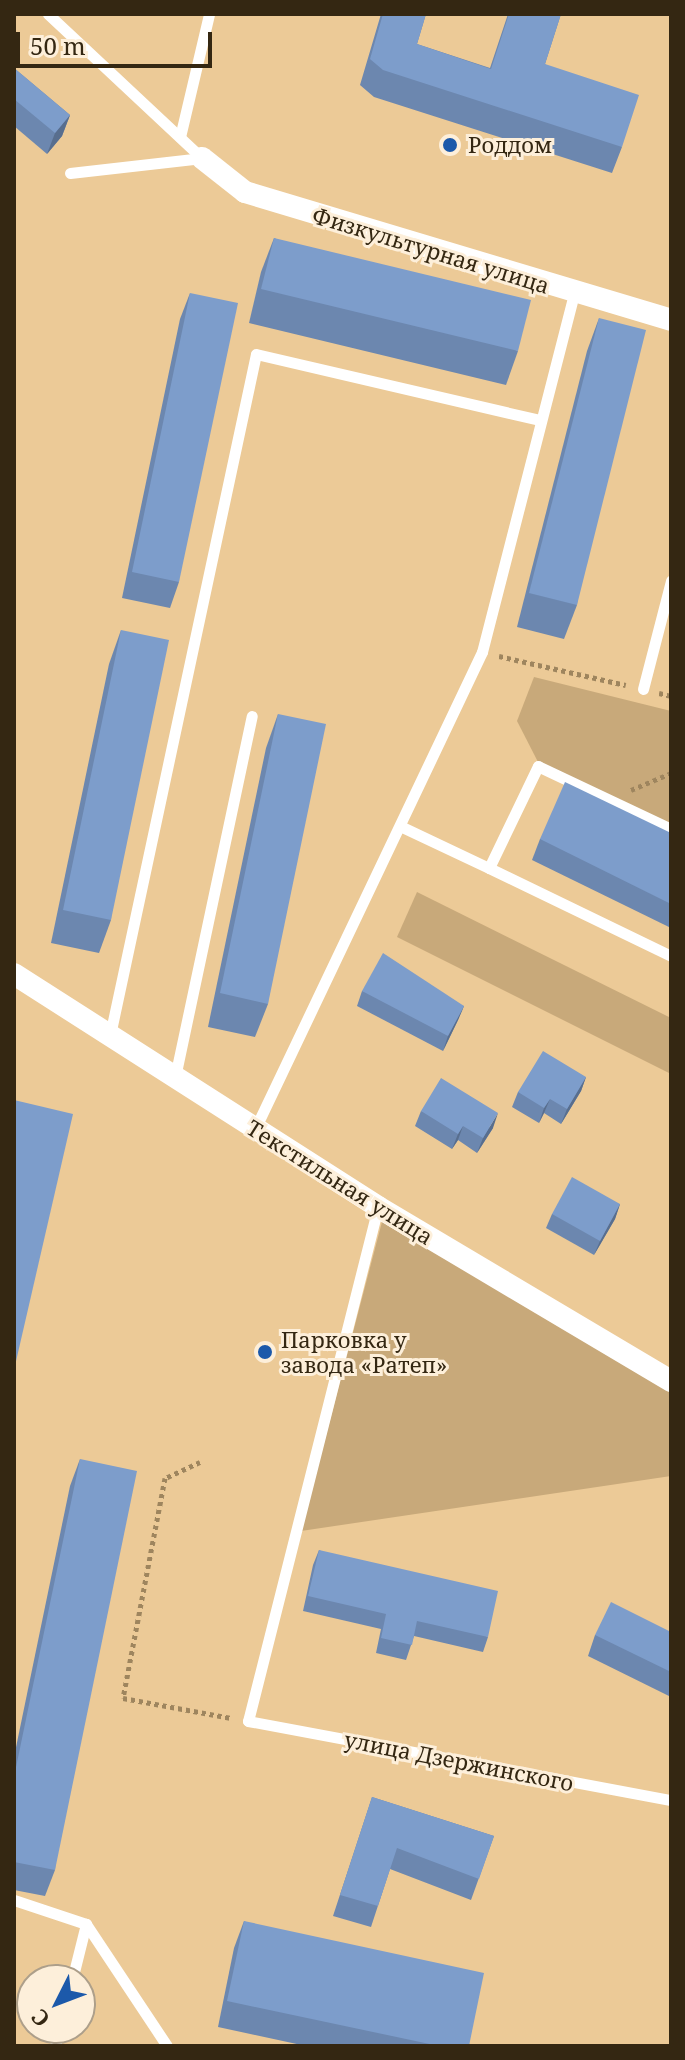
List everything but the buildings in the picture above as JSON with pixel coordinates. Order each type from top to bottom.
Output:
[{"type":"street","name":"Физкультурная улица","points":[[202,158],[245,192],[574,294],[671,320]]},
{"type":"street","name":"Текстильная улица","points":[[14,974],[378,1207],[671,1381]]},
{"type":"lane","points":[[48,14],[202,158]]},
{"type":"lane","points":[[180,137],[209,14]]},
{"type":"lane","points":[[70,173],[202,158]]},
{"type":"lane","points":[[255,1129],[482,652],[574,294]]},
{"type":"lane","points":[[110,1035],[256,354],[540,420]]},
{"type":"lane","points":[[643,689],[671,581]]},
{"type":"lane","points":[[175,1078],[252,716]]},
{"type":"lane","points":[[489,868],[538,766],[671,829]]},
{"type":"lane","points":[[400,826],[671,956]]},
{"type":"lane","points":[[248,1721],[378,1207]]},
{"type":"lane","name":"улица Дзержинского","points":[[248,1721],[671,1800]]},
{"type":"lane","points":[[14,1900],[86,1924],[167,2046]]},
{"type":"lane","points":[[76,1964],[86,1924]]},
{"type":"path","points":[[482,652],[671,696]]},
{"type":"path","points":[[608,799],[671,773]]},
{"type":"path","points":[[200,1462],[165,1478],[123,1698],[248,1721]]},
{"type":"shaded area","points":[[534,677],[671,711],[671,825],[538,762],[517,721]]},
{"type":"shaded area","points":[[417,892],[671,1018],[671,1074],[397,937]]},
{"type":"shaded area","points":[[383,1218],[671,1392],[671,1476],[301,1531]]},
{"type":"place","name":"Роддом","points":[[450,145]]},
{"type":"place","name":"Парковка у завода «Ратеп»","points":[[265,1352]]}]
